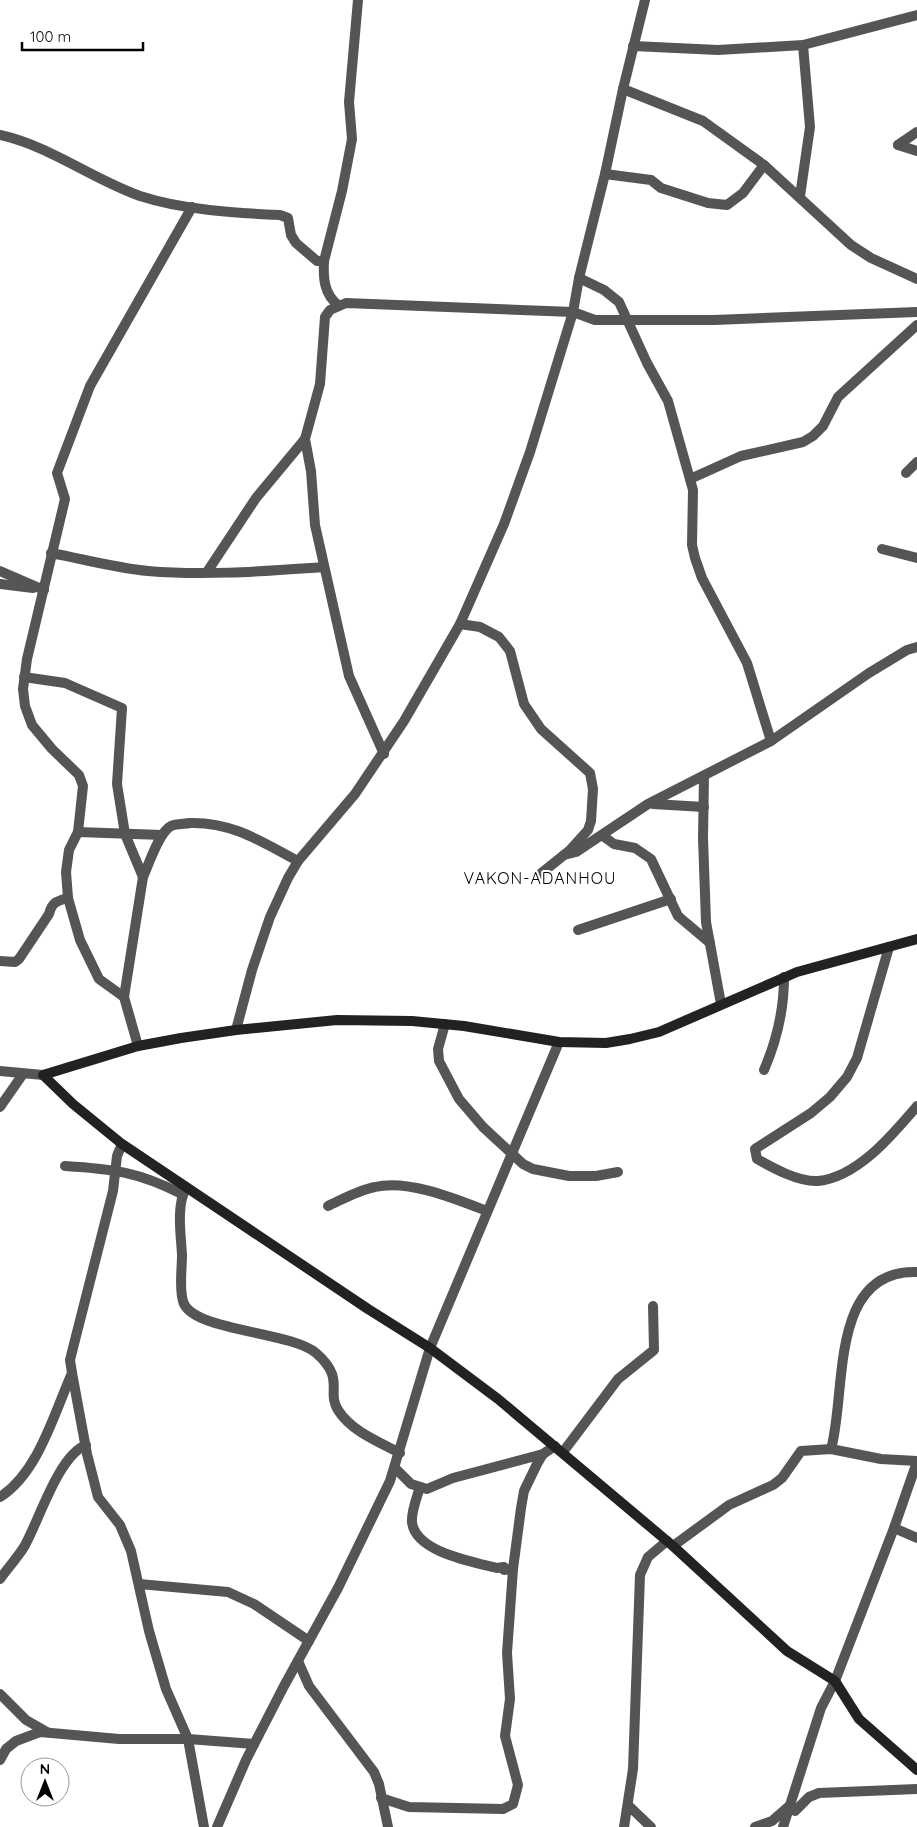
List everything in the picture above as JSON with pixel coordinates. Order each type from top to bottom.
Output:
[{"type":"main road","points":[[917,939],[784,977],[659,1032],[606,1043],[559,1042],[445,1024],[397,1020],[337,1020],[236,1030],[138,1046],[43,1075],[73,1104],[184,1191],[430,1348],[498,1399],[670,1544],[787,1651],[835,1681],[859,1719],[917,1770]]},
{"type":"street","points":[[338,306],[330,299],[326,290],[323,276],[324,260],[342,191],[352,139],[349,102],[358,0]]},
{"type":"street","points":[[236,1030],[244,993],[270,918],[288,878],[298,862],[384,754],[460,624],[504,524],[530,452],[573,312],[579,278],[645,0]]},
{"type":"street","points":[[633,46],[718,50],[803,45],[917,15]]},
{"type":"street","points":[[800,196],[810,127],[803,45]]},
{"type":"street","points":[[623,88],[703,121],[764,165],[800,196],[851,245],[870,258],[917,279]]},
{"type":"street","points":[[917,132],[898,145],[917,151]]},
{"type":"street","points":[[0,135],[22,140],[141,196],[218,212],[280,215],[288,218],[296,243],[317,261],[324,260]]},
{"type":"street","points":[[605,174],[651,180],[661,188],[716,205],[726,205],[743,192],[764,165]]},
{"type":"street","points":[[124,997],[99,979],[80,940],[68,898],[66,872],[69,850],[78,832],[83,786],[79,775],[52,749],[32,725],[25,706],[24,677],[51,553],[65,499],[57,473],[90,386],[192,206]]},
{"type":"street","points":[[579,278],[612,296],[619,302],[626,320],[668,401],[675,433],[693,490],[692,545],[695,558],[702,578],[747,663],[771,741]]},
{"type":"street","points":[[207,572],[256,498],[305,440],[320,384],[326,317],[330,310],[346,303],[573,312],[595,320],[714,320],[917,312]]},
{"type":"street","points":[[690,479],[741,456],[803,442],[813,436],[823,426],[838,397],[916,327]]},
{"type":"street","points":[[305,440],[312,470],[315,526],[349,676],[384,754]]},
{"type":"street","points":[[906,473],[917,462]]},
{"type":"street","points":[[882,549],[917,558]]},
{"type":"street","points":[[51,553],[146,571],[207,572],[324,567]]},
{"type":"street","points":[[0,571],[44,590]]},
{"type":"street","points":[[0,584],[44,590]]},
{"type":"street","points":[[460,624],[480,627],[499,637],[510,651],[524,704],[540,729],[590,773],[593,789],[591,821],[588,830],[564,855],[539,875]]},
{"type":"street","points":[[564,855],[576,852],[603,836],[648,804],[771,741],[869,674],[907,650],[917,647]]},
{"type":"street","points":[[24,677],[65,683],[122,708],[117,784],[125,834],[143,876]]},
{"type":"street","points":[[704,776],[706,922],[721,1004]]},
{"type":"street","points":[[648,804],[704,807]]},
{"type":"street","points":[[138,1046],[124,997],[143,876],[162,835],[171,826],[207,823],[237,829],[298,862]]},
{"type":"street","points":[[78,832],[162,835]]},
{"type":"street","points":[[603,836],[614,844],[635,848],[652,860],[678,916],[710,943]]},
{"type":"street","points":[[0,961],[15,962],[19,959],[49,914],[51,906],[55,902],[68,898]]},
{"type":"street","points":[[578,930],[670,899]]},
{"type":"street","points":[[889,946],[856,1058],[847,1077],[830,1097],[811,1113],[755,1149],[757,1159],[800,1178],[817,1181],[836,1176],[872,1153],[890,1137],[917,1106]]},
{"type":"street","points":[[764,1070],[774,1046],[781,1018],[784,977]]},
{"type":"street","points":[[445,1024],[438,1048],[438,1061],[459,1099],[483,1127],[523,1164],[533,1169],[569,1176],[596,1176],[618,1172]]},
{"type":"street","points":[[217,1827],[254,1744],[364,1537],[400,1453],[430,1348],[559,1042]]},
{"type":"street","points":[[0,1071],[43,1075]]},
{"type":"street","points":[[0,1107],[22,1074]]},
{"type":"street","points":[[122,1144],[113,1191],[70,1360],[98,1497],[120,1525],[131,1551],[149,1631],[166,1689],[188,1739],[204,1827]]},
{"type":"street","points":[[65,1166],[116,1170],[146,1177],[184,1191],[182,1301],[188,1312],[216,1324],[243,1328],[312,1350],[323,1359],[333,1372],[338,1410],[359,1430],[400,1453]]},
{"type":"street","points":[[328,1206],[374,1187],[391,1184],[430,1192],[487,1211]]},
{"type":"street","points":[[831,1449],[838,1414],[842,1357],[851,1324],[864,1296],[880,1280],[892,1274],[917,1272]]},
{"type":"street","points":[[394,1468],[404,1480],[420,1488],[427,1489],[436,1487],[452,1478],[559,1449],[618,1379],[654,1350],[653,1306]]},
{"type":"street","points":[[0,1498],[20,1481],[34,1461],[72,1373]]},
{"type":"street","points":[[0,1578],[24,1547],[40,1510],[69,1459],[76,1449],[86,1445]]},
{"type":"street","points":[[624,1827],[629,1806],[637,1706],[640,1575],[648,1557],[728,1505],[773,1485],[782,1478],[801,1451],[831,1449],[881,1459],[917,1461],[894,1528],[835,1681],[821,1708],[783,1827]]},
{"type":"street","points":[[381,1798],[410,1807],[503,1809],[513,1804],[518,1785],[505,1736],[510,1699],[508,1653],[513,1569],[524,1491],[543,1454]]},
{"type":"street","points":[[420,1488],[412,1521],[417,1535],[436,1550],[497,1568],[504,1567],[504,1570],[513,1569]]},
{"type":"street","points":[[894,1528],[917,1538]]},
{"type":"street","points":[[138,1584],[228,1592],[254,1604],[309,1641]]},
{"type":"street","points":[[298,1661],[309,1686],[374,1772],[388,1827]]},
{"type":"street","points":[[0,1694],[26,1720],[48,1732]]},
{"type":"street","points":[[0,1760],[6,1749],[16,1741],[40,1732],[143,1740],[188,1739],[254,1744]]},
{"type":"street","points":[[788,1807],[796,1811],[809,1797],[819,1793],[917,1789]]},
{"type":"street","points":[[629,1806],[651,1827]]},
{"type":"street","points":[[755,1827],[772,1821],[788,1807]]},
{"type":"district","name":"VAKON-ADANHOU","points":[[540,878]]}]
